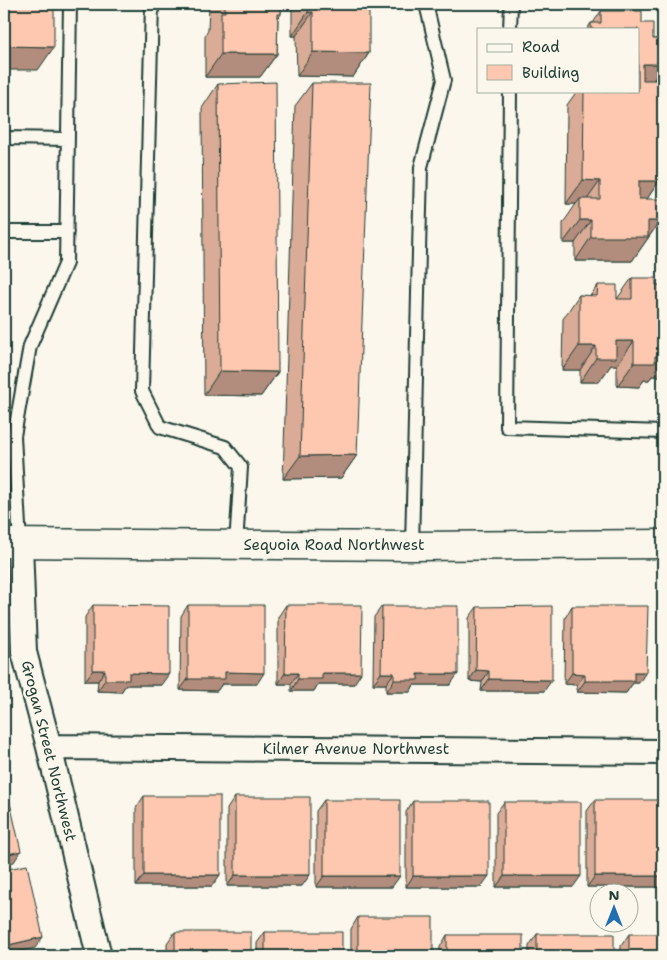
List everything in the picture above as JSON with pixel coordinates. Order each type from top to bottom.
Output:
[{"type":"street","name":"Sequoia Road Northwest","points":[[12,543],[412,546],[663,544]]},
{"type":"street","name":"Grogan Street Northwest","points":[[12,543],[24,652],[49,747],[99,956]]},
{"type":"street","name":"Kilmer Avenue Northwest","points":[[49,747],[663,752]]},
{"type":"lane","points":[[12,543],[14,436],[30,346],[66,263],[70,4]]},
{"type":"lane","points":[[152,4],[142,391],[160,427],[225,447],[241,467],[236,545]]},
{"type":"lane","points":[[412,546],[421,167],[444,80],[426,4]]},
{"type":"lane","points":[[510,4],[510,28]]},
{"type":"lane","points":[[510,92],[507,427],[663,432]]},
{"type":"lane","points":[[4,138],[68,140]]},
{"type":"lane","points":[[4,232],[66,232]]},
{"type":"building","points":[[4,4],[54,4],[54,47],[4,46]]},
{"type":"building","points":[[225,4],[281,4],[281,14],[278,14],[277,54],[221,54],[221,12],[225,12]]},
{"type":"building","points":[[308,4],[365,4],[365,11],[369,11],[369,53],[313,52],[313,12],[308,12]]},
{"type":"building","points":[[601,11],[642,11],[642,23],[653,23],[653,39],[663,39],[663,64],[643,64],[643,80],[660,80],[659,181],[639,181],[639,199],[660,199],[660,221],[648,221],[648,237],[591,237],[591,220],[580,220],[580,199],[600,199],[600,181],[583,180],[584,92],[640,92],[640,28],[591,28],[591,23],[601,23]]},
{"type":"building","points":[[276,82],[278,372],[220,371],[218,84]]},
{"type":"building","points":[[312,83],[371,83],[357,455],[300,456]]},
{"type":"building","points":[[632,278],[656,278],[656,285],[663,285],[663,356],[655,356],[655,363],[634,363],[634,341],[616,341],[616,358],[596,358],[596,346],[579,346],[579,295],[597,296],[598,285],[617,285],[617,299],[632,299]]},
{"type":"building","points":[[93,605],[169,606],[169,674],[129,673],[129,680],[105,680],[105,670],[93,670]]},
{"type":"building","points":[[188,605],[264,605],[264,673],[225,672],[225,679],[188,679]]},
{"type":"building","points":[[286,605],[362,605],[361,673],[322,673],[322,679],[298,679],[298,673],[285,673]]},
{"type":"building","points":[[382,606],[458,606],[458,674],[418,674],[418,680],[394,680],[394,673],[381,673]]},
{"type":"building","points":[[552,606],[552,680],[489,679],[489,671],[476,670],[477,607]]},
{"type":"building","points":[[572,606],[648,606],[646,672],[634,672],[634,681],[585,681],[585,674],[572,673]]},
{"type":"building","points":[[4,777],[21,851],[4,855]]},
{"type":"building","points":[[144,796],[220,796],[220,875],[144,875]]},
{"type":"building","points":[[235,797],[310,797],[310,875],[235,875]]},
{"type":"building","points":[[324,800],[400,800],[400,876],[324,876]]},
{"type":"building","points":[[595,800],[663,800],[663,876],[595,876]]},
{"type":"building","points":[[413,801],[489,801],[489,876],[413,876]]},
{"type":"building","points":[[504,802],[581,802],[581,876],[504,876]]},
{"type":"building","points":[[27,865],[43,937],[4,946],[4,870]]},
{"type":"building","points":[[358,917],[433,917],[433,956],[358,956]]},
{"type":"building","points":[[175,932],[251,932],[251,956],[175,956]]},
{"type":"building","points":[[265,932],[342,932],[342,956],[265,956]]},
{"type":"building","points":[[537,934],[614,934],[614,956],[537,956]]},
{"type":"building","points":[[629,934],[663,934],[663,956],[629,956]]},
{"type":"building","points":[[447,935],[523,935],[523,956],[447,956]]},
{"type":"building","points":[[48,950],[50,956],[18,956]]}]
